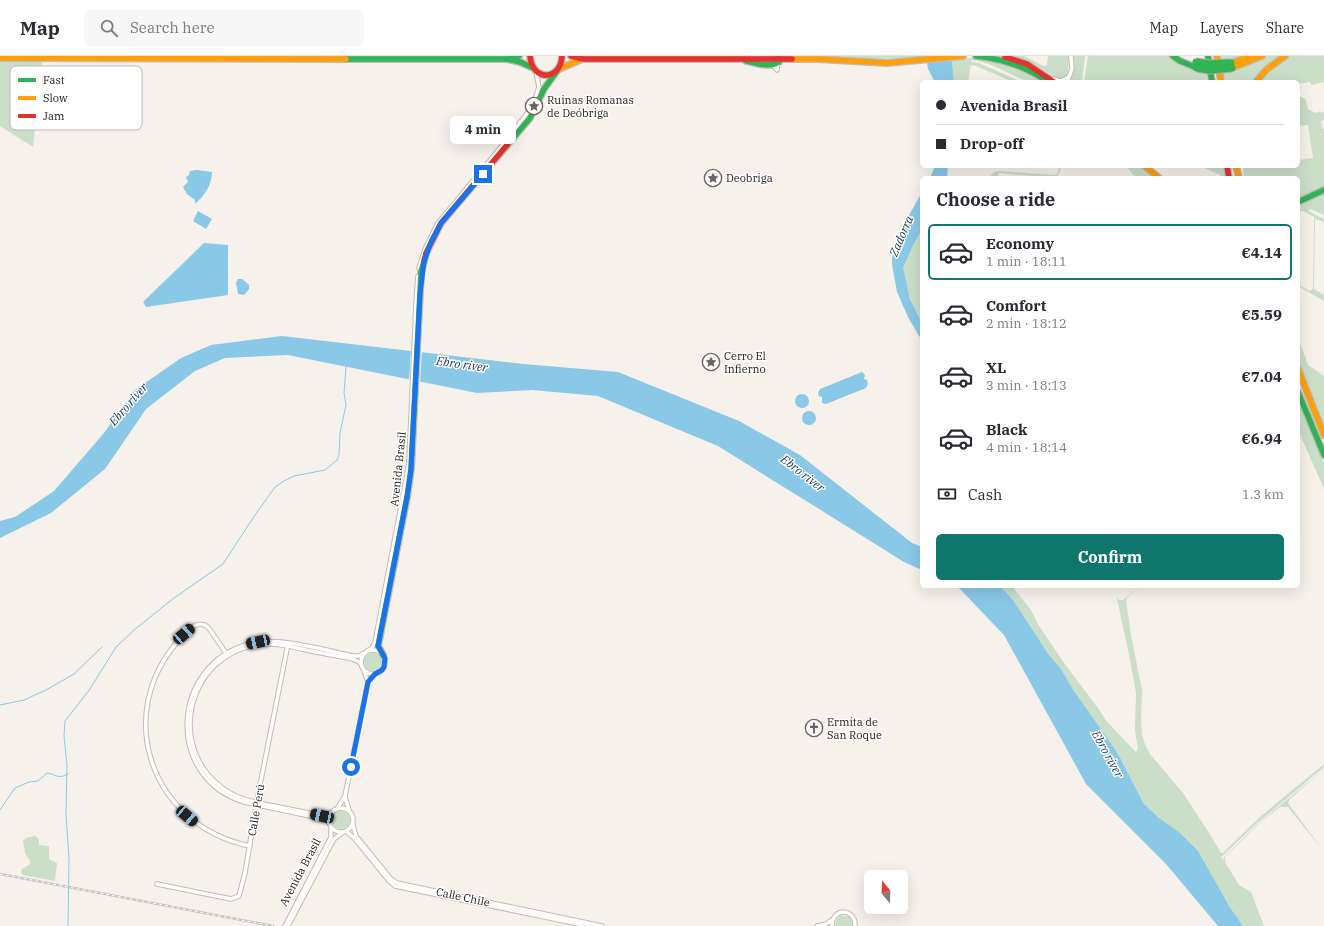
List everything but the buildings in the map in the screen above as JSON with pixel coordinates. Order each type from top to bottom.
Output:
[{"type":"main road","points":[[507,59],[519,56]]},
{"type":"main road","points":[[530,56],[534,70]]},
{"type":"main road","points":[[558,70],[561,64],[562,56]]},
{"type":"main road","points":[[571,56],[583,59],[734,59],[767,57],[778,61]]},
{"type":"main road","points":[[767,57],[768,63],[806,57],[872,63],[963,56]]},
{"type":"main road","points":[[976,56],[1008,61],[1024,67],[1045,80]]},
{"type":"main road","points":[[1002,56],[1027,64],[1050,80]]},
{"type":"main road","points":[[1173,56],[1180,60],[1197,65],[1231,65],[1262,56]]},
{"type":"main road","points":[[1181,56],[1197,65]]},
{"type":"main road","points":[[1208,56],[1212,80]]},
{"type":"main road","points":[[1217,56],[1221,80]]},
{"type":"main road","points":[[1231,65],[1251,56]]},
{"type":"main road","points":[[1258,80],[1266,70],[1285,56]]},
{"type":"main road","points":[[4,57],[460,57],[507,59],[520,62],[547,76],[583,59]]},
{"type":"main road","points":[[734,59],[765,65],[778,61]]},
{"type":"main road","name":"Avenida Brasil","points":[[383,655],[378,646],[381,621],[407,497],[411,469],[417,317],[421,272],[431,242],[441,223],[502,148],[530,118],[542,88],[558,70]]},
{"type":"main road","points":[[1147,168],[1157,176]]},
{"type":"main road","points":[[1300,201],[1324,190]]},
{"type":"main road","points":[[1300,374],[1324,435]]},
{"type":"main road","points":[[1300,397],[1324,454]]},
{"type":"street","points":[[1067,80],[1072,69],[1071,56]]},
{"type":"street","points":[[1027,64],[1034,66],[1055,80]]},
{"type":"street","points":[[534,70],[542,88]]},
{"type":"street","points":[[1040,76],[1049,80]]},
{"type":"street","points":[[1063,80],[1069,77]]},
{"type":"street","points":[[345,796],[332,813],[328,816],[324,816],[257,804],[244,800],[228,792],[215,782],[203,768],[196,756],[192,741],[190,723],[192,707],[195,695],[203,680],[212,668],[228,655],[243,648],[256,645],[288,644],[359,656],[372,648],[381,621]]},
{"type":"street","points":[[226,653],[208,627],[204,624],[197,624],[184,634],[169,652],[155,678],[147,704],[147,738],[151,761],[157,774],[166,792],[181,810],[194,822],[213,834],[230,841],[250,846]]},
{"type":"street","points":[[361,664],[353,659],[276,641],[258,642],[242,646],[226,653],[208,668],[194,688],[187,713],[186,725],[188,740],[196,762],[210,782],[232,798],[324,819],[336,831],[345,832],[353,825],[353,817],[349,811],[345,796],[368,682],[384,667],[385,658],[377,650],[366,652],[362,657],[361,664],[368,682]]},
{"type":"street","name":"Calle Perú","points":[[158,885],[231,899],[236,898],[240,892],[288,644]]},
{"type":"street","points":[[364,671],[375,674]]},
{"type":"street","points":[[336,809],[343,808],[349,811]]},
{"type":"street","points":[[330,825],[330,816],[332,813]]},
{"type":"street","name":"Avenida Brasil","points":[[288,926],[290,918],[331,837],[330,825]]},
{"type":"street","name":"Calle Chile","points":[[353,825],[356,836],[391,879],[397,883],[602,926]]},
{"type":"street","name":"Avenida Brasil","points":[[285,926],[334,839],[345,832]]},
{"type":"street","name":"Calle Chile","points":[[345,832],[354,839],[389,882],[395,886],[588,926]]},
{"type":"street","points":[[817,926],[828,924],[841,912],[848,913],[854,918],[856,926]]},
{"type":"street","points":[[832,926],[835,916]]},
{"type":"green space","points":[[839,56],[926,56],[926,57],[874,59]]},
{"type":"green space","points":[[948,56],[953,56],[954,60],[970,58],[983,59],[1021,68],[1042,80],[1024,80],[986,63],[971,60],[971,62],[979,63],[1017,80],[1008,80],[971,65],[968,80],[954,80],[952,62]]},
{"type":"green space","points":[[1014,56],[1024,56],[1044,66],[1047,65],[1048,56],[1069,56],[1068,74],[1063,79],[1059,80],[1036,65]]},
{"type":"green space","points":[[1074,56],[1085,56],[1082,80],[1070,80],[1074,63]]},
{"type":"green space","points":[[1088,56],[1169,56],[1173,59],[1206,71],[1208,80],[1084,80]]},
{"type":"green space","points":[[1221,56],[1246,56],[1251,64],[1268,56],[1282,56],[1256,80],[1224,80]]},
{"type":"green space","points":[[1290,56],[1324,56],[1324,82],[1311,85],[1310,82],[1300,84],[1300,80],[1262,80],[1272,68]]},
{"type":"green space","points":[[0,62],[42,62],[42,66],[10,66],[10,130],[35,130],[33,147],[0,126]]},
{"type":"green space","points":[[1300,97],[1306,100],[1308,109],[1315,113],[1321,111],[1321,113],[1324,112],[1324,120],[1321,121],[1324,129],[1324,188],[1300,198],[1300,176],[1244,176],[1243,168],[1300,168],[1300,160],[1313,158],[1308,125],[1300,126]]},
{"type":"green space","points":[[1060,168],[1060,172],[1057,176],[1033,176],[999,173],[998,176],[990,176],[994,172],[999,171],[1056,175]]},
{"type":"green space","points":[[1128,168],[1142,168],[1152,176],[1134,176]]},
{"type":"green space","points":[[1204,168],[1224,168],[1226,176]]},
{"type":"green space","points":[[1324,193],[1324,215],[1310,209],[1308,211],[1324,219],[1324,222],[1315,219],[1314,289],[1324,295],[1324,301],[1300,287],[1300,285],[1310,291],[1313,289],[1314,217],[1300,211],[1300,203]]},
{"type":"green space","points":[[920,232],[920,321],[910,297],[903,273],[904,264]]},
{"type":"green space","points":[[1300,343],[1308,365],[1324,376],[1324,427],[1300,366]]},
{"type":"green space","points":[[1300,405],[1324,463],[1324,489],[1300,435]]},
{"type":"green space","points":[[1002,588],[1014,588],[1031,610],[1039,626],[1064,663],[1107,722],[1136,752],[1138,748],[1135,731],[1136,693],[1117,598],[1119,600],[1123,600],[1140,588],[1127,598],[1126,601],[1142,690],[1142,735],[1150,754],[1183,793],[1221,853],[1223,853],[1261,816],[1324,764],[1324,767],[1255,825],[1221,857],[1224,861],[1223,858],[1259,823],[1324,769],[1290,799],[1288,803],[1324,852],[1288,807],[1280,807],[1261,822],[1225,857],[1225,862],[1239,885],[1251,892],[1264,926],[1243,926],[1229,906],[1159,818],[1144,804],[1117,752],[1074,691],[1061,669],[1049,655],[1013,600]]},
{"type":"green space","points":[[373,653],[379,656],[382,662],[379,668],[373,671],[367,668],[364,662],[367,656]]},
{"type":"green space","points":[[341,811],[347,814],[350,820],[347,826],[341,829],[335,826],[332,820],[335,814]]},
{"type":"green space","points":[[35,836],[39,839],[39,845],[49,846],[49,859],[57,863],[55,881],[23,875],[21,872],[22,869],[30,864],[30,861],[25,853],[23,841],[26,838]]},
{"type":"green space","points":[[841,915],[850,917],[853,922],[853,926],[835,926],[837,919]]},
{"type":"water","points":[[926,56],[948,56],[952,62],[954,80],[934,80],[928,69]]},
{"type":"water","points":[[934,168],[948,168],[947,176],[931,176]]},
{"type":"water","points":[[197,170],[212,172],[212,177],[207,190],[195,204],[195,200],[187,194],[183,187],[188,182],[186,177],[189,175],[190,171]]},
{"type":"water","name":"Zadorra","points":[[920,196],[920,233],[903,268],[910,299],[920,320],[920,337],[908,317],[897,292],[892,264],[892,257],[907,219]]},
{"type":"water","points":[[198,211],[212,219],[206,229],[193,221]]},
{"type":"water","points":[[204,243],[228,245],[228,295],[146,307],[143,302]]},
{"type":"water","points":[[238,279],[242,279],[249,285],[249,289],[244,295],[238,294],[236,283]]},
{"type":"water","name":"Ebro river","points":[[282,336],[524,364],[618,372],[739,421],[800,455],[912,543],[920,546],[920,569],[904,562],[718,446],[598,396],[532,390],[477,393],[288,355],[225,358],[195,371],[146,409],[105,469],[51,513],[0,538],[0,521],[15,517],[54,491],[104,433],[135,390],[181,358],[211,345]]},
{"type":"water","points":[[862,372],[865,375],[864,379],[867,380],[868,384],[866,388],[826,404],[822,403],[822,397],[819,396],[818,393],[820,389]]},
{"type":"water","points":[[802,394],[807,396],[809,401],[807,406],[802,408],[797,406],[795,401],[797,396]]},
{"type":"water","points":[[806,411],[812,411],[816,415],[816,421],[812,425],[806,425],[802,421],[802,415]]},
{"type":"water","name":"Ebro river","points":[[959,588],[1002,588],[1013,600],[1049,655],[1061,669],[1074,691],[1117,752],[1144,804],[1159,818],[1180,833],[1198,851],[1229,906],[1243,926],[1218,926],[1166,864],[1086,784],[1004,635]]},
{"type":"pier","points":[[411,349],[422,350],[420,384],[409,382]]},
{"type":"waterway","points":[[68,926],[69,859],[66,814],[67,765],[64,736],[65,721],[90,689],[116,647],[134,630],[174,598],[223,564],[275,487],[294,476],[325,470],[337,460],[339,455],[340,433],[346,405],[344,393],[346,367]]},
{"type":"waterway","points":[[0,705],[24,700],[46,690],[74,674],[102,647]]},
{"type":"waterway","points":[[0,810],[15,788],[29,782],[38,781],[47,773],[59,777],[68,774]]},
{"type":"railway","points":[[0,874],[273,926]]},
{"type":"traffic: fast","points":[[510,58],[519,56]]},
{"type":"traffic: fast","points":[[976,56],[1014,64],[1045,80]]},
{"type":"traffic: fast","points":[[1173,56],[1180,61],[1197,68]]},
{"type":"traffic: fast","points":[[1208,56],[1212,80]]},
{"type":"traffic: fast","points":[[746,61],[771,65],[779,62],[779,57]]},
{"type":"traffic: fast","points":[[346,59],[507,59],[520,62],[531,67]]},
{"type":"traffic: fast","points":[[1196,62],[1209,64],[1231,63]]},
{"type":"traffic: fast","points":[[1197,68],[1209,70],[1232,68]]},
{"type":"traffic: fast","points":[[507,145],[530,118],[544,89],[557,71]]},
{"type":"traffic: fast","points":[[1300,201],[1324,190]]},
{"type":"traffic: fast","points":[[383,655],[378,646],[411,469],[421,272],[424,261]]},
{"type":"traffic: fast","points":[[1300,397],[1324,455]]},
{"type":"traffic: slow","points":[[792,59],[887,63],[963,56]]},
{"type":"traffic: slow","points":[[1217,56],[1221,80]]},
{"type":"traffic: slow","points":[[1232,68],[1262,56]]},
{"type":"traffic: slow","points":[[1258,80],[1266,70],[1285,56]]},
{"type":"traffic: slow","points":[[1231,63],[1249,57]]},
{"type":"traffic: slow","points":[[0,58],[346,59]]},
{"type":"traffic: slow","points":[[559,69],[582,59]]},
{"type":"traffic: slow","points":[[1147,168],[1157,176]]},
{"type":"traffic: slow","points":[[1236,168],[1238,176]]},
{"type":"traffic: slow","points":[[1300,374],[1324,435]]},
{"type":"traffic: jam","points":[[530,56],[532,64],[536,70],[541,74],[546,75],[552,74],[557,70],[562,56]]},
{"type":"traffic: jam","points":[[571,56],[583,59],[792,59]]},
{"type":"traffic: jam","points":[[1005,57],[1027,64],[1051,80]]},
{"type":"traffic: jam","points":[[424,261],[426,253],[441,223],[507,145]]},
{"type":"traffic: jam","points":[[1227,168],[1229,176]]},
{"type":"place","name":"Ruinas Romanas de Deóbriga","points":[[534,106]]},
{"type":"place","name":"Deobriga","points":[[713,178]]},
{"type":"place","name":"Cerro El Infierno","points":[[711,362]]},
{"type":"place","name":"Ermita de San Roque","points":[[814,728]]},
{"type":"route","points":[[351,767],[368,682],[375,674],[382,670],[385,663],[385,658],[378,646],[411,469],[421,272],[426,253],[441,223],[483,174]]}]
